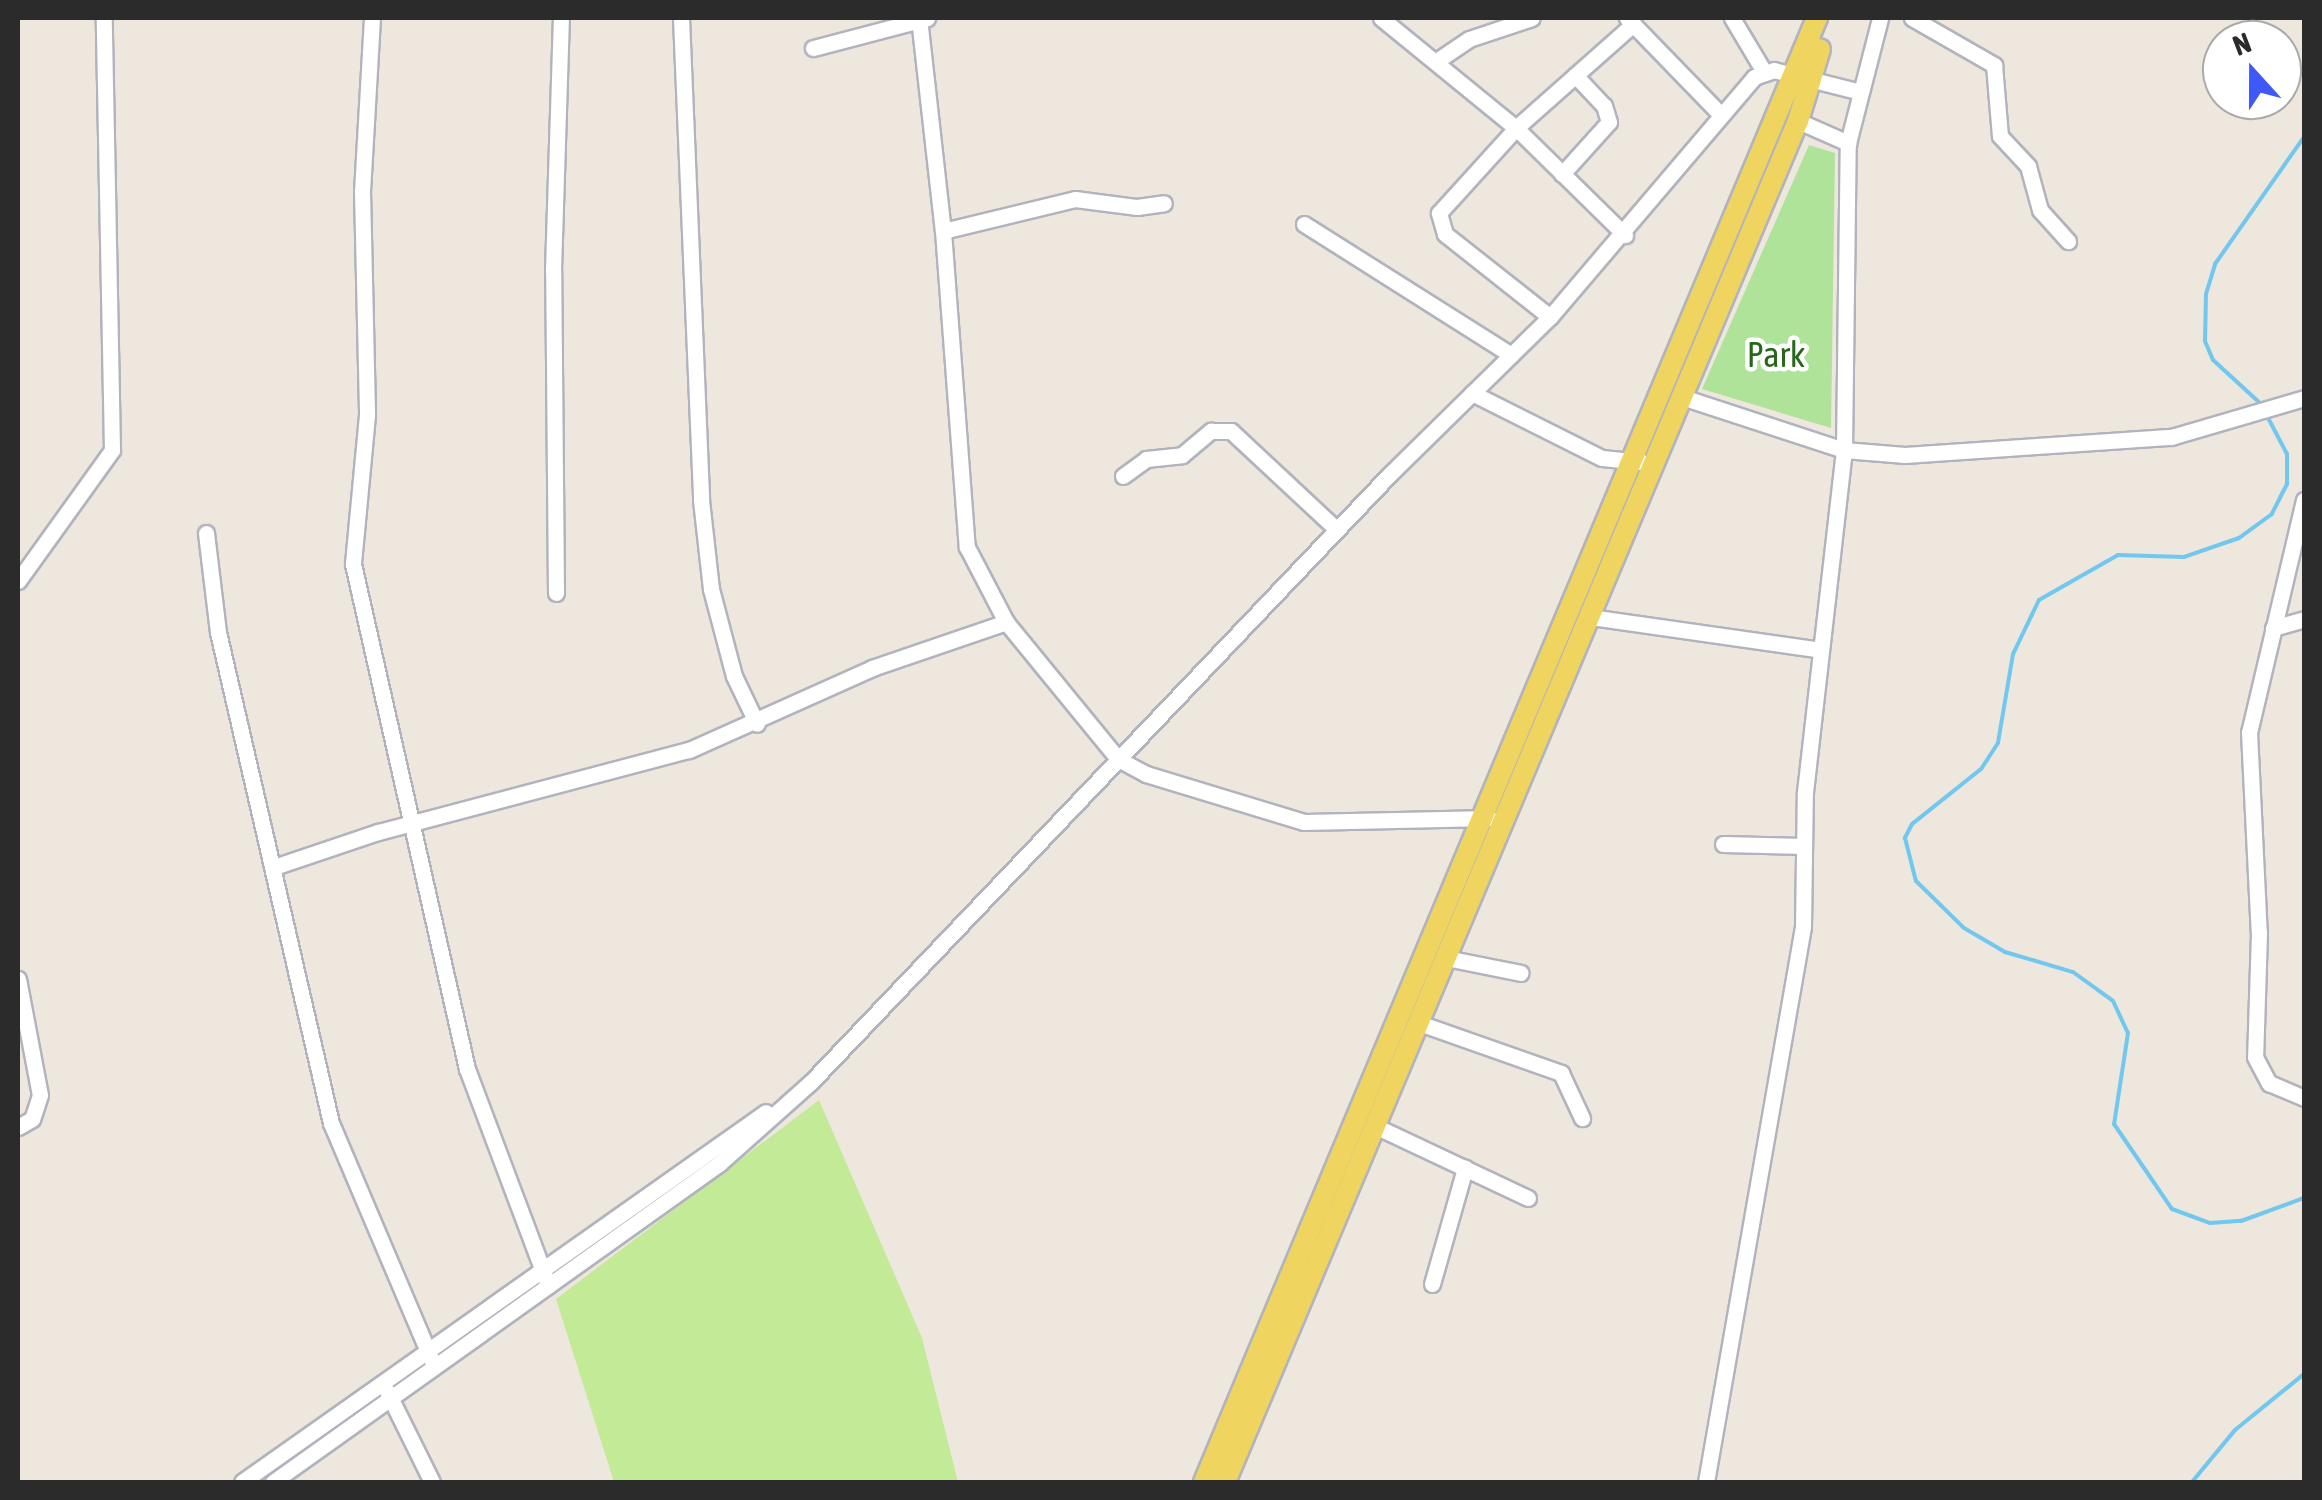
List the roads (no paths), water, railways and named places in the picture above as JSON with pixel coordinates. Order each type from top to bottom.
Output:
[{"type":"main road","points":[[1225,1482],[1798,121],[1817,18]]},
{"type":"main road","points":[[1204,1482],[1631,460],[1829,18]]},
{"type":"street","points":[[18,581],[112,450],[104,18]]},
{"type":"street","points":[[372,18],[362,190],[367,415],[353,564],[467,1069],[548,1286]]},
{"type":"street","points":[[556,593],[553,270],[561,18]]},
{"type":"street","points":[[681,18],[701,500],[711,589],[734,676],[757,724]]},
{"type":"street","points":[[814,48],[922,18],[944,231],[967,547],[1006,622],[1118,759],[1260,813],[1304,822],[1482,816],[1504,822]]},
{"type":"street","points":[[1381,18],[1438,60],[1516,128],[1626,235]]},
{"type":"street","points":[[1438,60],[1469,39],[1532,18]]},
{"type":"street","points":[[1732,18],[1763,70],[1857,91]]},
{"type":"street","points":[[1706,1482],[1802,927],[1804,846],[1821,650],[1844,450],[1848,143],[1857,91],[1880,18]]},
{"type":"street","points":[[1912,18],[1994,65],[2000,136],[2028,166],[2040,210],[2068,241]]},
{"type":"street","points":[[1550,316],[1438,224],[1442,207],[1516,128],[1630,21],[1719,113]]},
{"type":"street","points":[[431,1359],[548,1286],[720,1162],[811,1082],[1337,530],[1550,316],[1626,235],[1719,113],[1763,70]]},
{"type":"street","points":[[1562,174],[1610,122],[1604,106],[1575,74]]},
{"type":"street","points":[[1798,121],[1848,143]]},
{"type":"street","points":[[944,231],[1075,199],[1137,207],[1164,203]]},
{"type":"street","points":[[1304,224],[1511,355]]},
{"type":"street","points":[[1472,393],[1602,458],[1654,464]]},
{"type":"street","points":[[1682,397],[1844,450],[1987,454],[2171,437],[2239,421],[2296,401]]},
{"type":"street","points":[[1123,476],[1146,459],[1182,455],[1211,431],[1231,431],[1337,530]]},
{"type":"street","points":[[2304,500],[2249,732],[2258,913],[2254,1043],[2259,1071],[2269,1083],[2304,1098]]},
{"type":"street","points":[[206,533],[218,632],[278,866],[331,1123],[431,1359]]},
{"type":"street","points":[[1590,617],[1821,650]]},
{"type":"street","points":[[2272,628],[2304,618]]},
{"type":"street","points":[[278,866],[409,824],[688,750],[757,724],[872,668],[1006,622]]},
{"type":"street","points":[[1723,844],[1804,846]]},
{"type":"street","points":[[1446,958],[1521,974]]},
{"type":"street","points":[[18,979],[40,1095],[38,1109],[18,1127]]},
{"type":"street","points":[[1419,1023],[1561,1073],[1582,1118]]},
{"type":"street","points":[[273,1482],[664,1178],[811,1082]]},
{"type":"street","points":[[1375,1126],[1528,1198]]},
{"type":"street","points":[[1432,1284],[1465,1168]]},
{"type":"street","points":[[242,1482],[387,1391]]},
{"type":"street","points":[[387,1391],[432,1482]]},
{"type":"waterway","points":[[2261,404],[2213,360],[2205,341],[2206,294],[2215,264],[2304,137]]},
{"type":"waterway","points":[[2265,412],[2287,454],[2287,484],[2272,514],[2239,538],[2184,557],[2118,555],[2039,600],[2013,654],[1998,743],[1981,769],[1912,824],[1905,838],[1916,881],[1964,928],[2005,952],[2073,972],[2113,1001],[2128,1033],[2114,1124],[2172,1209],[2210,1223],[2241,1221],[2304,1198]]},
{"type":"waterway","points":[[2192,1482],[2235,1430],[2304,1374]]},
{"type":"park label","name":"Park","points":[[1776,354]]}]
